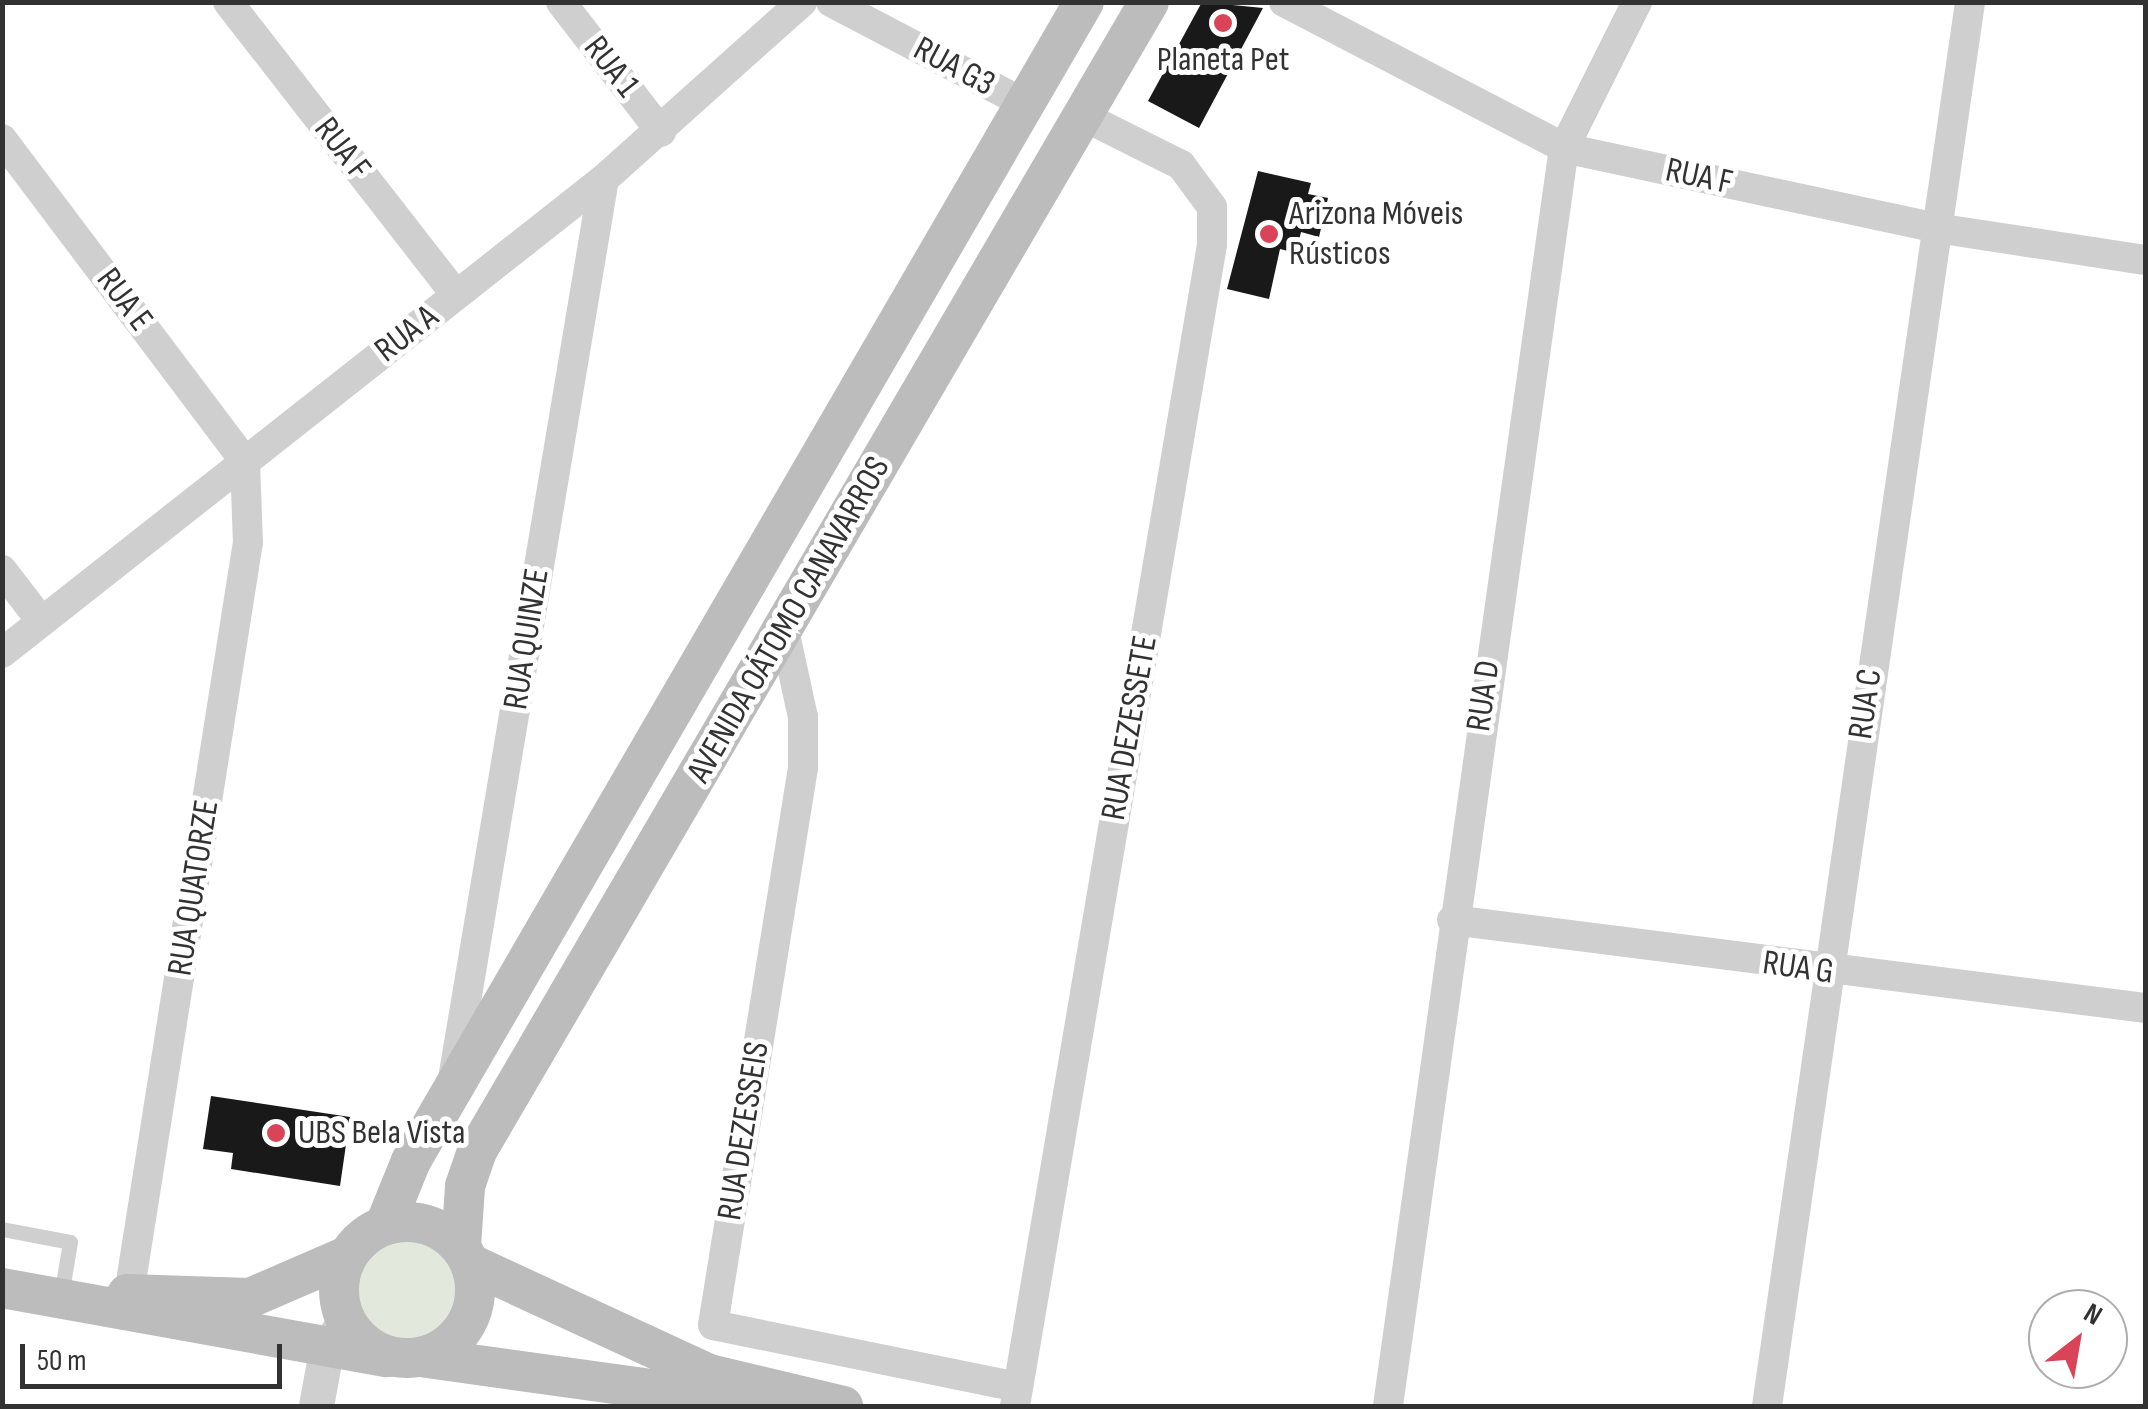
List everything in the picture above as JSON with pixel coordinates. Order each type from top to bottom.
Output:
[{"type":"main road","name":"AVENIDA OÁTOMO CANAVARROS","points":[[385,1225],[411,1161],[1084,2]]},
{"type":"main road","name":"AVENIDA OÁTOMO CANAVARROS","points":[[466,1256],[464,1186],[478,1151],[1086,117],[1148,2]]},
{"type":"main road","points":[[128,1303],[250,1298],[347,1256],[385,1225],[426,1224],[466,1256],[709,1374],[828,1404]]},
{"type":"main road","points":[[336,1335],[339,1273],[347,1256]]},
{"type":"main road","points":[[410,1358],[456,1338],[467,1322],[474,1304],[466,1256]]},
{"type":"main road","points":[[2,1288],[336,1335],[410,1358],[617,1395],[781,1406]]},
{"type":"street","name":"RUA F","points":[[228,2],[456,295]]},
{"type":"street","name":"RUA 1","points":[[561,2],[660,132]]},
{"type":"street","name":"RUA A","points":[[2,653],[39,618],[245,462],[604,179],[802,2]]},
{"type":"street","name":"RUA G3","points":[[831,2],[1024,104]]},
{"type":"street","name":"RUA F","points":[[1284,2],[1564,148],[1936,228],[2146,260]]},
{"type":"street","name":"RUA D","points":[[1388,1406],[1452,920],[1564,148],[1637,2]]},
{"type":"street","name":"RUA C","points":[[1767,1406],[1970,2]]},
{"type":"street","name":"RUA DEZESSETE","points":[[1016,1397],[1212,245],[1212,208],[1181,165],[1086,117]]},
{"type":"street","name":"RUA E","points":[[2,139],[245,462]]},
{"type":"street","name":"RUA QUINZE","points":[[450,1098],[604,179]]},
{"type":"street","name":"RUA QUATORZE","points":[[128,1303],[248,542],[245,462]]},
{"type":"street","points":[[2,570],[39,618]]},
{"type":"street","name":"RUA DEZESSEIS","points":[[784,630],[803,717],[803,768],[713,1324],[1016,1397]]},
{"type":"street","name":"RUA G","points":[[1452,920],[1827,972],[2146,1008]]},
{"type":"street","points":[[316,1406],[336,1335]]},
{"type":"lane","points":[[2,1229],[70,1242],[67,1297]]},
{"type":"shaded area","points":[[409,1238],[428,1242],[445,1253],[456,1270],[460,1289],[456,1308],[445,1325],[428,1336],[409,1340],[390,1336],[373,1325],[362,1308],[358,1289],[362,1270],[373,1253],[390,1242]]},
{"type":"building","points":[[1202,2],[1263,8],[1199,128],[1148,101]]},
{"type":"building","name":"Arizona Móveis Rústicos","points":[[1258,171],[1311,183],[1308,194],[1328,198],[1319,237],[1301,232],[1296,253],[1280,249],[1269,299],[1227,289]]},
{"type":"building","name":"UBS Bela Vista","points":[[211,1096],[350,1117],[340,1186],[231,1169],[233,1153],[203,1149]]},
{"type":"place","name":"Planeta Pet","points":[[1223,23]]},
{"type":"place","name":"Arizona Móveis Rústicos","points":[[1269,234]]},
{"type":"place","name":"UBS Bela Vista","points":[[276,1133]]}]
